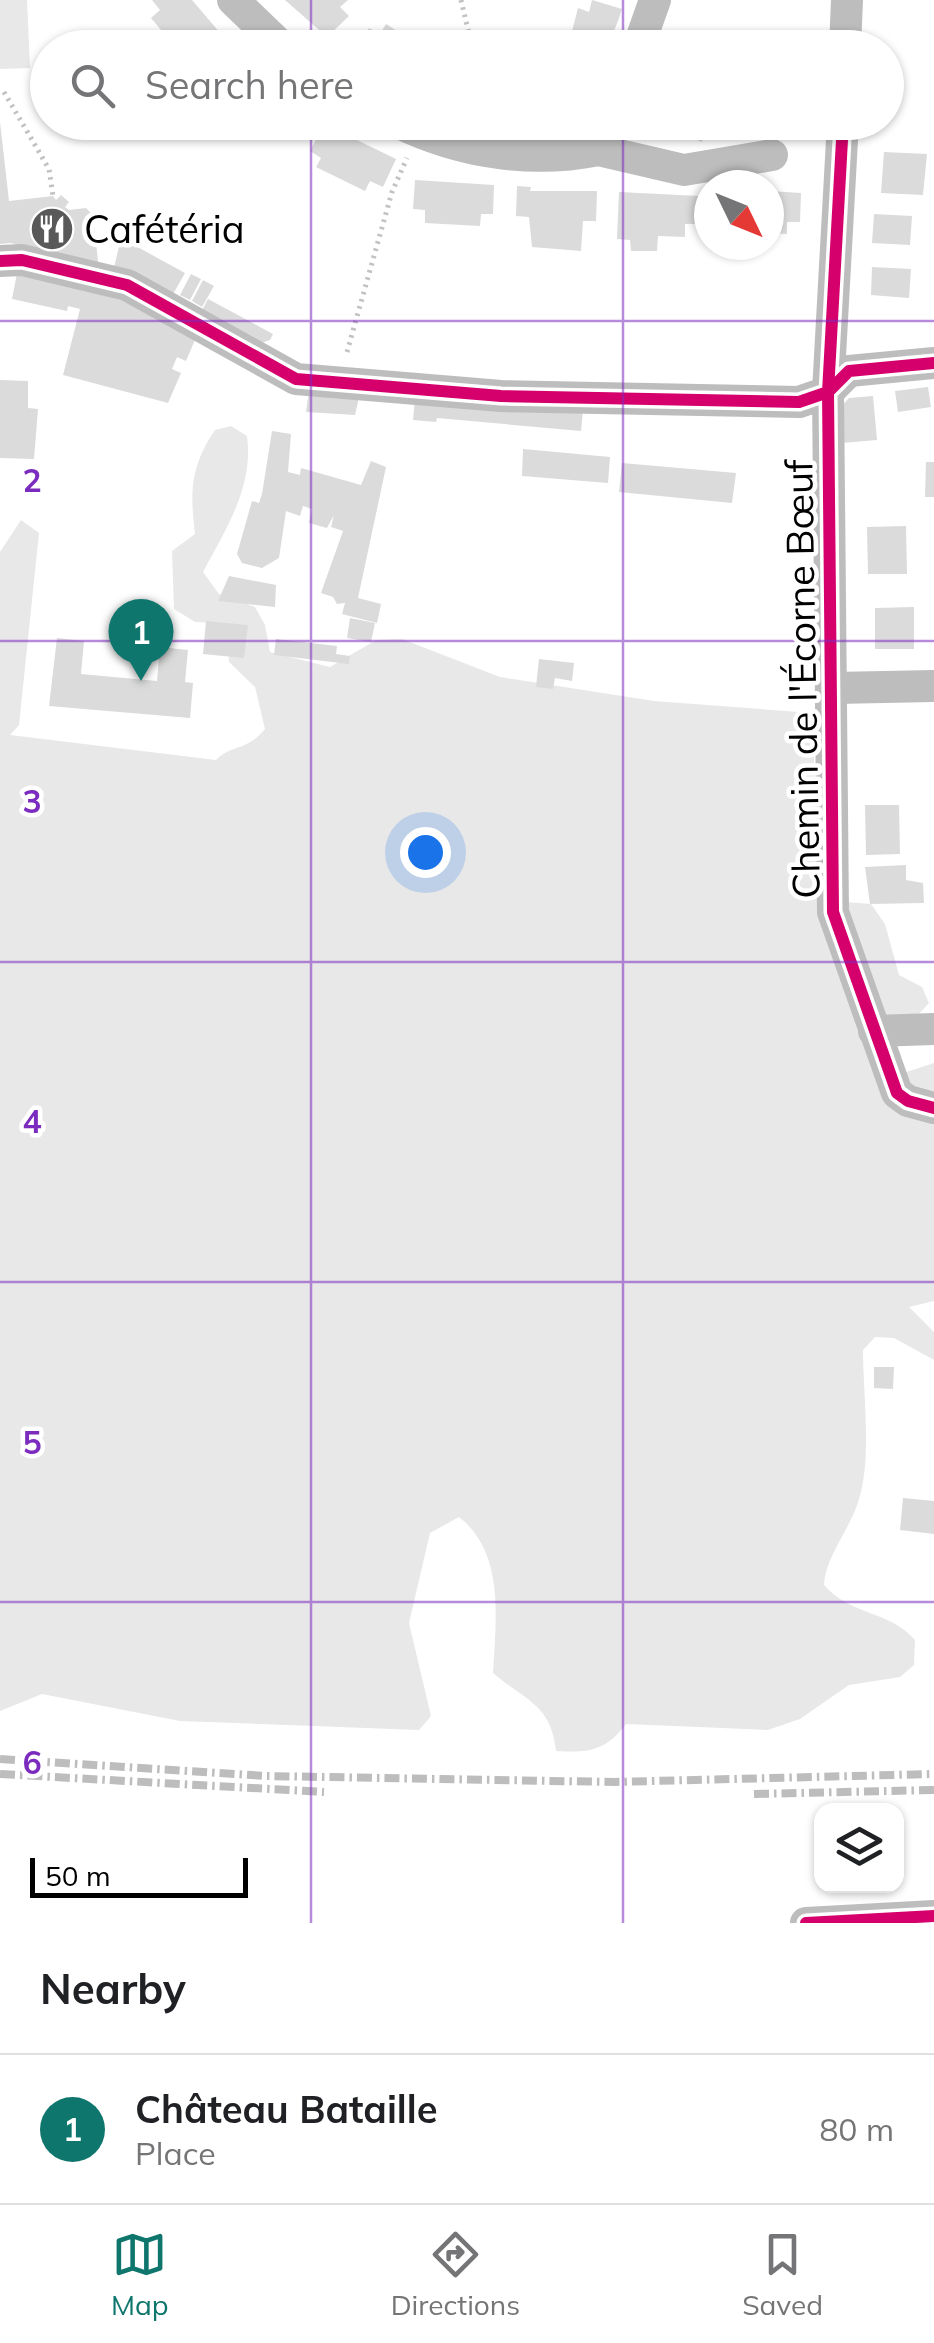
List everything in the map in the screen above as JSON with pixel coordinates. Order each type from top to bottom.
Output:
[{"type":"street","points":[[233,0],[264,30]]},
{"type":"street","points":[[644,30],[655,0]]},
{"type":"street","points":[[846,30],[847,0]]},
{"type":"street","points":[[442,140],[514,155],[585,140]]},
{"type":"street","points":[[613,140],[684,170],[772,155]]},
{"type":"street","name":"Chemin de l'Écorne Bœuf","points":[[842,140],[828,392],[834,688],[833,912],[897,1092],[908,1101],[934,1108]]},
{"type":"street","points":[[0,262],[22,260],[127,285],[296,378],[521,396],[799,402],[828,392],[850,371],[934,363]]},
{"type":"street","points":[[834,688],[934,686]]},
{"type":"street","points":[[874,1032],[934,1030]]},
{"type":"street","points":[[806,1923],[934,1916]]},
{"type":"path","points":[[461,0],[468,30]]},
{"type":"path","points":[[4,92],[30,136]]},
{"type":"path","points":[[32,140],[49,169],[52,196]]},
{"type":"path","points":[[339,381],[404,140]]},
{"type":"shaded area","points":[[0,0],[27,0],[30,68],[0,69]]},
{"type":"shaded area","points":[[231,426],[247,436],[246,472],[236,507],[203,572],[219,594],[255,607],[265,625],[270,652],[330,667],[376,640],[402,639],[500,677],[654,701],[812,713],[820,900],[871,904],[885,924],[899,975],[922,987],[929,1003],[880,1057],[894,1076],[934,1063],[934,1301],[909,1307],[934,1332],[934,1360],[894,1338],[875,1337],[863,1350],[863,1483],[824,1585],[846,1602],[894,1623],[915,1640],[914,1665],[900,1677],[849,1685],[800,1719],[768,1730],[626,1724],[604,1745],[556,1751],[543,1713],[493,1673],[496,1609],[491,1568],[474,1532],[459,1517],[430,1533],[409,1623],[431,1716],[419,1730],[180,1721],[42,1694],[0,1711],[0,552],[21,520],[39,533],[19,725],[10,735],[216,760],[245,745],[265,729],[255,687],[229,662],[227,623],[195,622],[174,609],[172,551],[195,534],[192,506],[196,468],[215,430]]},
{"type":"building","points":[[152,0],[192,0],[218,30],[161,30],[151,18],[160,10]]},
{"type":"building","points":[[285,0],[348,0],[340,7],[349,16],[334,30],[319,30]]},
{"type":"building","points":[[592,0],[622,9],[614,30],[572,30],[578,8],[589,12]]},
{"type":"building","name":"Cafétéria","points":[[0,122],[9,201],[53,196],[56,200],[61,195],[69,202],[65,207],[69,210],[86,208],[93,215],[99,270],[11,243],[0,244]]},
{"type":"building","points":[[316,140],[357,140],[396,159],[383,187],[370,181],[365,191],[316,167],[321,158],[310,151]]},
{"type":"building","points":[[884,152],[927,154],[923,195],[881,193]]},
{"type":"building","points":[[415,180],[494,185],[493,214],[481,214],[480,226],[425,223],[425,210],[413,209]]},
{"type":"building","points":[[517,186],[531,187],[530,191],[597,191],[596,221],[583,221],[581,251],[532,247],[529,217],[516,216]]},
{"type":"building","points":[[619,192],[694,196],[694,224],[685,224],[685,237],[658,236],[657,251],[631,251],[630,240],[617,239]]},
{"type":"building","points":[[784,192],[801,193],[800,222],[787,222],[787,234]]},
{"type":"building","points":[[874,214],[912,216],[910,245],[872,243]]},
{"type":"building","points":[[121,238],[185,273],[172,296],[113,272]]},
{"type":"building","points":[[872,267],[911,269],[909,298],[871,295]]},
{"type":"building","points":[[17,273],[120,296],[197,335],[186,361],[177,357],[172,369],[181,373],[168,403],[63,375],[80,309],[68,306],[67,311],[12,299]]},
{"type":"building","points":[[191,274],[201,279],[190,300],[180,295]]},
{"type":"building","points":[[203,280],[214,286],[202,307],[192,301]]},
{"type":"building","points":[[208,299],[273,334],[270,340],[261,343],[201,312]]},
{"type":"building","points":[[0,380],[28,381],[28,408],[38,409],[34,459],[0,458]]},
{"type":"building","points":[[928,387],[931,407],[898,412],[895,391]]},
{"type":"building","points":[[309,391],[360,393],[355,415],[306,412]]},
{"type":"building","points":[[873,396],[877,440],[842,443],[839,409],[849,398]]},
{"type":"building","points":[[415,398],[583,410],[581,431],[437,418],[436,422],[413,420]]},
{"type":"building","points":[[272,431],[291,434],[288,472],[300,475],[301,468],[361,485],[371,461],[386,467],[358,598],[381,604],[377,623],[342,614],[345,603],[337,604],[333,597],[321,593],[343,531],[331,527],[334,515],[327,528],[309,523],[312,509],[303,506],[300,516],[286,511],[279,558],[262,568],[242,563],[237,554],[252,501],[259,503],[262,494]]},
{"type":"building","points":[[523,449],[610,457],[608,483],[522,476]]},
{"type":"building","points":[[926,462],[934,462],[934,497],[925,497]]},
{"type":"building","points":[[622,463],[736,473],[732,503],[619,492]]},
{"type":"building","points":[[906,526],[907,574],[868,574],[867,527]]},
{"type":"building","points":[[229,576],[276,585],[275,607],[218,601]]},
{"type":"building","points":[[914,607],[914,649],[875,649],[875,608]]},
{"type":"building","points":[[350,618],[375,623],[371,642],[347,638]]},
{"type":"building","points":[[206,621],[248,625],[244,658],[203,654]]},
{"type":"building","points":[[57,638],[84,641],[81,674],[157,681],[160,647],[188,650],[185,682],[193,683],[190,718],[49,706]]},
{"type":"building","points":[[276,639],[337,646],[336,654],[350,656],[349,664],[274,655]]},
{"type":"building","points":[[539,659],[574,663],[572,681],[555,678],[553,689],[536,687]]},
{"type":"building","points":[[865,805],[899,805],[900,854],[866,855]]},
{"type":"building","points":[[906,865],[906,880],[923,883],[924,903],[870,904],[865,867]]},
{"type":"building","points":[[874,1367],[894,1367],[893,1389],[874,1388]]},
{"type":"building","points":[[903,1498],[934,1501],[934,1534],[900,1530]]},
{"type":"railway","points":[[0,1759],[266,1776],[614,1782],[934,1774]]},
{"type":"railway","points":[[0,1774],[324,1792]]},
{"type":"railway","points":[[754,1794],[934,1790]]},
{"type":"cycle path","points":[[842,140],[828,392],[833,912],[897,1093],[908,1101],[934,1108]]},
{"type":"cycle path","points":[[0,261],[22,260],[127,285],[296,379],[501,396],[799,402],[828,392],[849,371],[934,363]]},
{"type":"cycle path","points":[[806,1923],[934,1916]]},
{"type":"place","name":"Cafétéria","points":[[52,229]]},
{"type":"place","name":"Château Bataille","points":[[141,681]]}]
